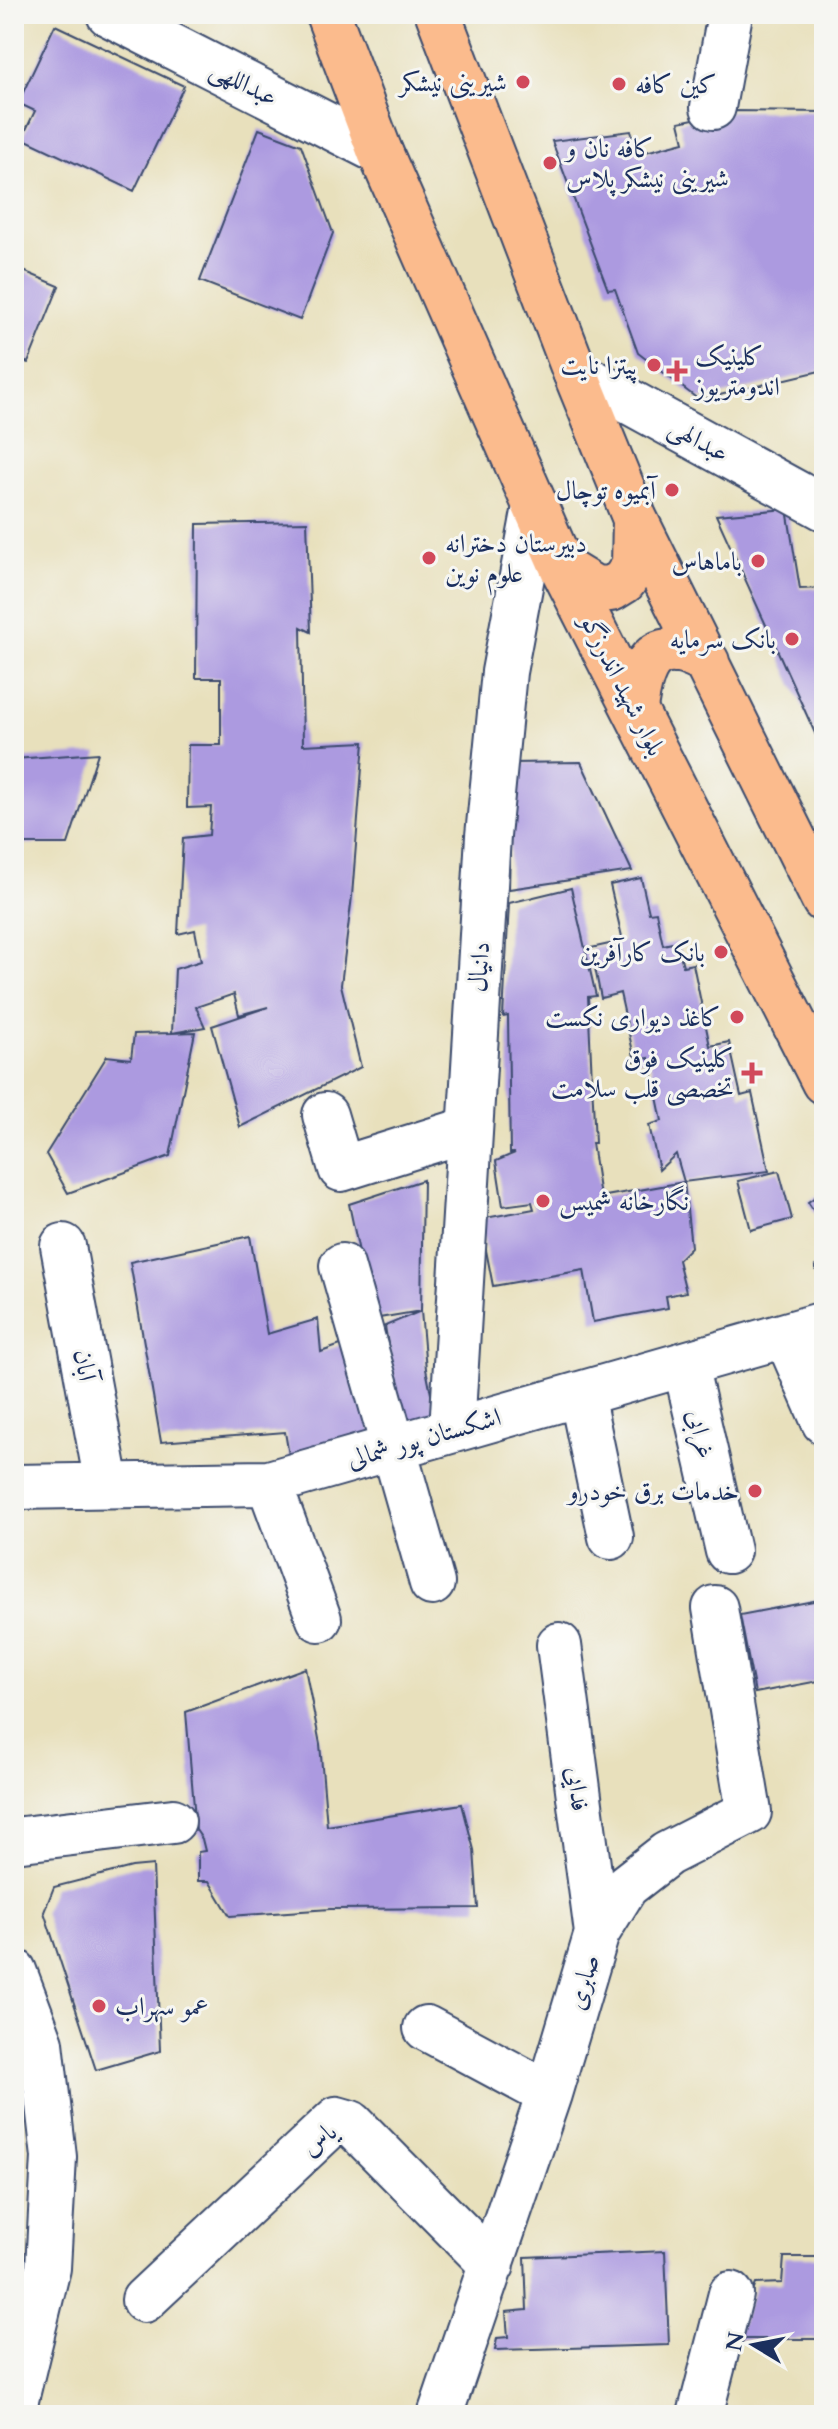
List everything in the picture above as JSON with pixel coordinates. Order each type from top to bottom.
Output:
[{"type":"main road","name":"بلوار شهید اندرزگو","points":[[328,14],[380,152],[563,569],[824,1082]]},
{"type":"main road","points":[[438,14],[575,372],[635,519],[824,900]]},
{"type":"main road","points":[[563,569],[594,588],[611,589],[624,581],[634,565],[635,519]]},
{"type":"main road","points":[[635,708],[641,672],[654,656],[675,650],[707,662]]},
{"type":"street","name":"عبداللهی","points":[[109,14],[380,152]]},
{"type":"street","points":[[713,107],[730,14]]},
{"type":"street","name":"عبدالهی","points":[[575,372],[824,508]]},
{"type":"street","name":"دانیال","points":[[452,1430],[488,836],[504,672],[535,507]]},
{"type":"street","points":[[325,1115],[341,1169],[469,1129]]},
{"type":"street","name":"آبان","points":[[63,1246],[107,1484]]},
{"type":"street","points":[[342,1266],[432,1583]]},
{"type":"street","points":[[805,1330],[824,1422]]},
{"type":"street","name":"اشکستان پور شمالی","points":[[14,1487],[269,1483],[805,1330]]},
{"type":"street","name":"غرابی","points":[[685,1364],[728,1551]]},
{"type":"street","points":[[581,1394],[611,1537]]},
{"type":"street","points":[[269,1483],[319,1619]]},
{"type":"street","name":"صابری","points":[[440,2415],[549,2094],[597,1933],[626,1886],[667,1854],[749,1812],[715,1608]]},
{"type":"street","name":"فدایی","points":[[559,1645],[597,1933]]},
{"type":"street","points":[[14,1840],[173,1821]]},
{"type":"street","points":[[14,1971],[41,2043],[54,2157],[48,2268],[14,2408]]},
{"type":"street","points":[[426,2028],[549,2094]]},
{"type":"street","name":"یاس","points":[[144,2300],[337,2119],[351,2123],[492,2265]]},
{"type":"street","points":[[700,2415],[731,2294]]},
{"type":"path","points":[[824,1263],[816,1265],[824,1288]]},
{"type":"building","points":[[55,25],[184,86],[134,191],[22,138],[35,111],[18,103]]},
{"type":"building","points":[[732,111],[824,112],[824,370],[699,400],[638,353],[615,289],[608,290],[552,141],[631,131],[638,154],[684,142],[679,122]]},
{"type":"building","points":[[259,129],[301,145],[333,233],[300,320],[200,281]]},
{"type":"building","points":[[14,267],[59,286],[28,363],[14,357]]},
{"type":"building","points":[[787,509],[800,589],[824,588],[824,753],[716,515]]},
{"type":"building","points":[[307,522],[311,632],[301,627],[303,745],[364,742],[352,896],[341,985],[361,1067],[240,1127],[212,1026],[268,1007],[239,1015],[234,994],[196,1007],[205,1027],[172,1033],[175,969],[201,961],[195,930],[178,934],[183,838],[209,835],[211,807],[187,808],[188,745],[221,745],[221,678],[196,678],[197,524]]},
{"type":"building","points":[[98,753],[68,844],[14,844],[14,759]]},
{"type":"building","points":[[581,762],[632,871],[509,889],[512,763]]},
{"type":"building","points":[[641,878],[649,913],[656,912],[663,945],[677,942],[683,966],[693,964],[710,1046],[729,1042],[741,1096],[752,1093],[769,1171],[684,1182],[676,1154],[659,1170],[649,1125],[662,1121],[649,1058],[635,1061],[620,993],[601,998],[591,948],[623,941],[610,885]]},
{"type":"building","points":[[571,888],[596,996],[588,997],[595,1143],[592,1143],[600,1197],[684,1182],[691,1247],[678,1260],[686,1292],[666,1296],[668,1308],[593,1322],[584,1270],[493,1286],[480,1219],[534,1209],[532,1202],[503,1206],[496,1161],[515,1153],[510,1153],[508,1016],[503,1017],[509,903]]},
{"type":"building","points":[[195,1032],[170,1156],[68,1193],[46,1154],[107,1056],[131,1059],[134,1034]]},
{"type":"building","points":[[779,1171],[792,1219],[751,1230],[738,1181]]},
{"type":"building","points":[[423,1180],[421,1311],[373,1319],[349,1204]]},
{"type":"building","points":[[821,1193],[824,1197],[824,1220],[821,1222],[808,1202]]},
{"type":"building","points":[[250,1236],[267,1334],[318,1319],[321,1352],[346,1343],[374,1439],[290,1461],[285,1432],[161,1442],[130,1262]]},
{"type":"building","points":[[421,1311],[426,1369],[436,1419],[401,1425],[385,1326]]},
{"type":"building","points":[[824,1599],[824,1680],[755,1693],[740,1615]]},
{"type":"building","points":[[305,1668],[320,1744],[327,1826],[462,1804],[474,1850],[478,1908],[330,1909],[230,1916],[209,1881],[198,1881],[198,1852],[205,1851],[196,1830],[186,1712]]},
{"type":"building","points":[[153,1865],[160,2051],[96,2070],[44,1912],[54,1887],[132,1867]]},
{"type":"building","points":[[665,2251],[669,2345],[495,2350],[497,2338],[508,2337],[506,2312],[527,2310],[525,2257]]},
{"type":"building","points":[[784,2257],[824,2257],[824,2339],[735,2339],[756,2284],[782,2283]]},
{"type":"place","name":"شیرینی نیشکر","points":[[523,82]]},
{"type":"place","name":"کین کافه","points":[[619,84]]},
{"type":"place","name":"کافه نان و شیرینی نیشکر پلاس","points":[[550,163]]},
{"type":"place","name":"پیتزا نایت","points":[[654,365]]},
{"type":"place","name":"کلینیک اندومتریوز","points":[[677,371]]},
{"type":"place","name":"آبمیوه توچال","points":[[672,490]]},
{"type":"place","name":"دبیرستان دخترانه علوم نوین","points":[[429,558]]},
{"type":"place","name":"باماهاس","points":[[758,561]]},
{"type":"place","name":"بانک سرمایه","points":[[792,639]]},
{"type":"place","name":"بانک کارآفرین","points":[[721,952]]},
{"type":"place","name":"کاغذ دیواری نکست","points":[[737,1017]]},
{"type":"place","name":"کلینیک فوق تخصصی قلب سلامت","points":[[752,1073]]},
{"type":"place","name":"نگارخانه شمیس","points":[[543,1201]]},
{"type":"place","name":"خدمات برق خودرو","points":[[755,1491]]},
{"type":"place","name":"عمو سهراب","points":[[99,2006]]}]
